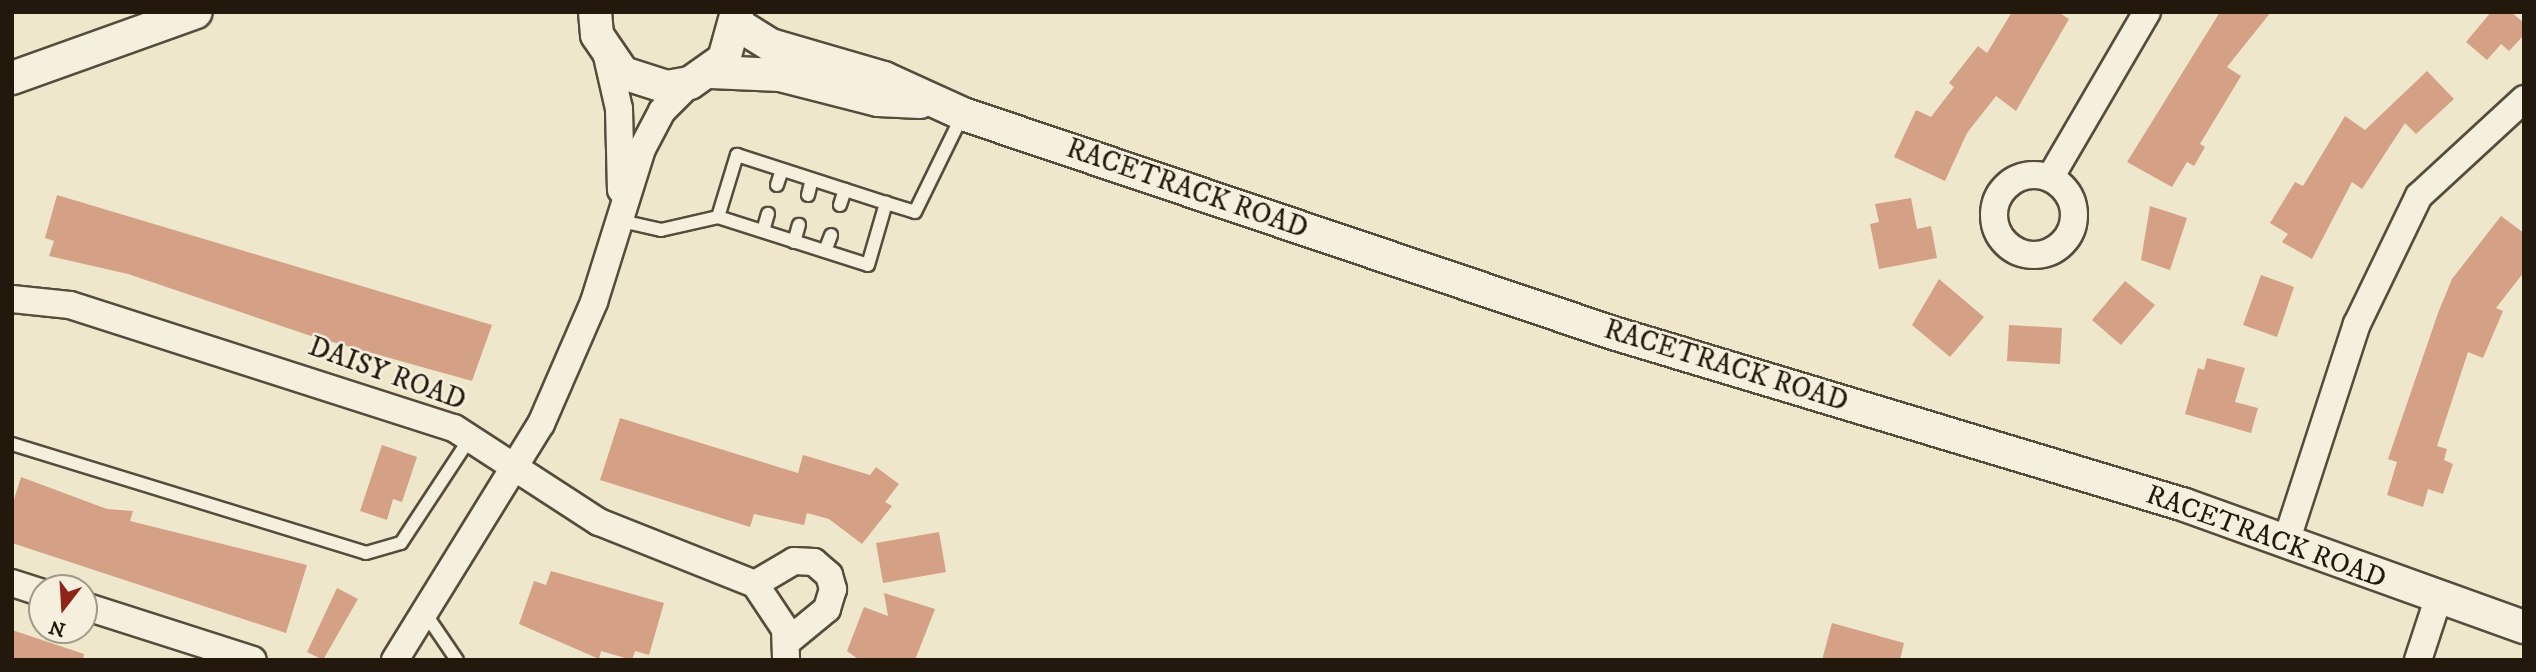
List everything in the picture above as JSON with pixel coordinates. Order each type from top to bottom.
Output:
[{"type":"street","points":[[12,78],[196,12]]},
{"type":"street","points":[[571,12],[600,34],[619,108],[618,209]]},
{"type":"street","points":[[2050,178],[2147,12]]},
{"type":"street","points":[[395,660],[516,470],[594,302],[618,209],[662,111],[724,59],[737,18]]},
{"type":"street","name":"RACETRACK ROAD","points":[[737,18],[771,45],[884,78],[929,102],[963,114],[1613,332],[2185,505],[2438,599],[2524,627]]},
{"type":"street","name":"RACETRACK ROAD","points":[[600,34],[644,84],[700,78],[780,75],[878,100],[929,102]]},
{"type":"street","points":[[2286,542],[2357,324],[2419,196],[2524,99]]},
{"type":"street","name":"DAISY ROAD","points":[[12,299],[83,309],[380,400],[471,438],[516,470],[611,527],[755,584]]},
{"type":"street","points":[[794,561],[814,562],[830,575],[833,589],[827,609],[787,651],[774,607],[755,584],[794,561]]},
{"type":"street","points":[[2418,660],[2438,599]]},
{"type":"street","points":[[98,610],[253,660]]},
{"type":"lane","points":[[718,217],[737,155],[915,212],[963,114]]},
{"type":"lane","points":[[777,185],[782,170]]},
{"type":"lane","points":[[808,195],[812,179]]},
{"type":"lane","points":[[840,205],[845,190]]},
{"type":"lane","points":[[618,209],[661,230],[718,217],[868,265],[886,203]]},
{"type":"lane","points":[[763,232],[768,214]]},
{"type":"lane","points":[[794,242],[799,225]]},
{"type":"lane","points":[[825,251],[831,235]]},
{"type":"lane","points":[[12,444],[366,552],[401,543],[471,438]]},
{"type":"lane","points":[[425,613],[457,660]]},
{"type":"building","points":[[2012,12],[2058,12],[2069,19],[2016,111],[1996,96],[1967,133],[1945,181],[1894,157],[1916,110],[1931,117],[1954,87],[1949,83],[1978,46],[1987,53]]},
{"type":"building","points":[[2220,12],[2271,12],[2227,67],[2241,76],[2200,144],[2205,147],[2194,166],[2187,162],[2172,187],[2127,162]]},
{"type":"building","points":[[2491,12],[2511,12],[2524,23],[2524,35],[2509,51],[2501,44],[2487,60],[2466,42]]},
{"type":"building","points":[[2427,71],[2454,99],[2416,134],[2405,123],[2362,189],[2352,182],[2312,259],[2282,242],[2288,234],[2270,223],[2295,182],[2303,186],[2345,116],[2365,130]]},
{"type":"building","points":[[57,195],[492,325],[472,381],[311,336],[128,274],[49,256],[54,241],[45,238]]},
{"type":"building","points":[[1911,198],[1917,229],[1931,226],[1937,258],[1879,269],[1870,224],[1879,222],[1875,204]]},
{"type":"building","points":[[2150,206],[2187,218],[2170,270],[2141,260]]},
{"type":"building","points":[[2501,216],[2524,233],[2524,272],[2496,308],[2503,311],[2483,358],[2468,352],[2437,446],[2447,449],[2444,460],[2453,464],[2443,494],[2428,489],[2423,507],[2387,495],[2397,462],[2388,459],[2438,313],[2452,279]]},
{"type":"building","points":[[2261,275],[2294,287],[2277,337],[2243,325]]},
{"type":"building","points":[[1939,279],[1984,317],[1950,357],[1912,325]]},
{"type":"building","points":[[2125,281],[2155,305],[2121,345],[2092,320]]},
{"type":"building","points":[[2009,325],[2062,328],[2060,364],[2007,361]]},
{"type":"building","points":[[2207,358],[2245,368],[2235,402],[2258,408],[2251,433],[2185,414],[2198,368],[2204,370]]},
{"type":"building","points":[[620,418],[798,473],[803,455],[870,475],[876,467],[899,484],[885,502],[892,506],[862,544],[829,519],[807,513],[804,525],[754,514],[750,527],[600,480]]},
{"type":"building","points":[[382,445],[417,457],[402,502],[393,499],[387,520],[360,511]]},
{"type":"building","points":[[21,477],[107,509],[133,511],[130,521],[307,565],[286,633],[12,543],[12,506]]},
{"type":"building","points":[[939,532],[946,572],[883,583],[876,543]]},
{"type":"building","points":[[551,571],[664,603],[649,655],[635,651],[632,660],[601,651],[599,659],[519,624],[534,581],[546,585]]},
{"type":"building","points":[[337,588],[358,599],[323,660],[307,652]]},
{"type":"building","points":[[884,593],[935,609],[915,660],[859,660],[847,651],[864,607],[888,616]]},
{"type":"building","points":[[1832,623],[1904,643],[1900,660],[1822,660]]},
{"type":"building","points":[[12,630],[28,635],[28,644],[54,644],[84,654],[83,660],[12,660]]}]
